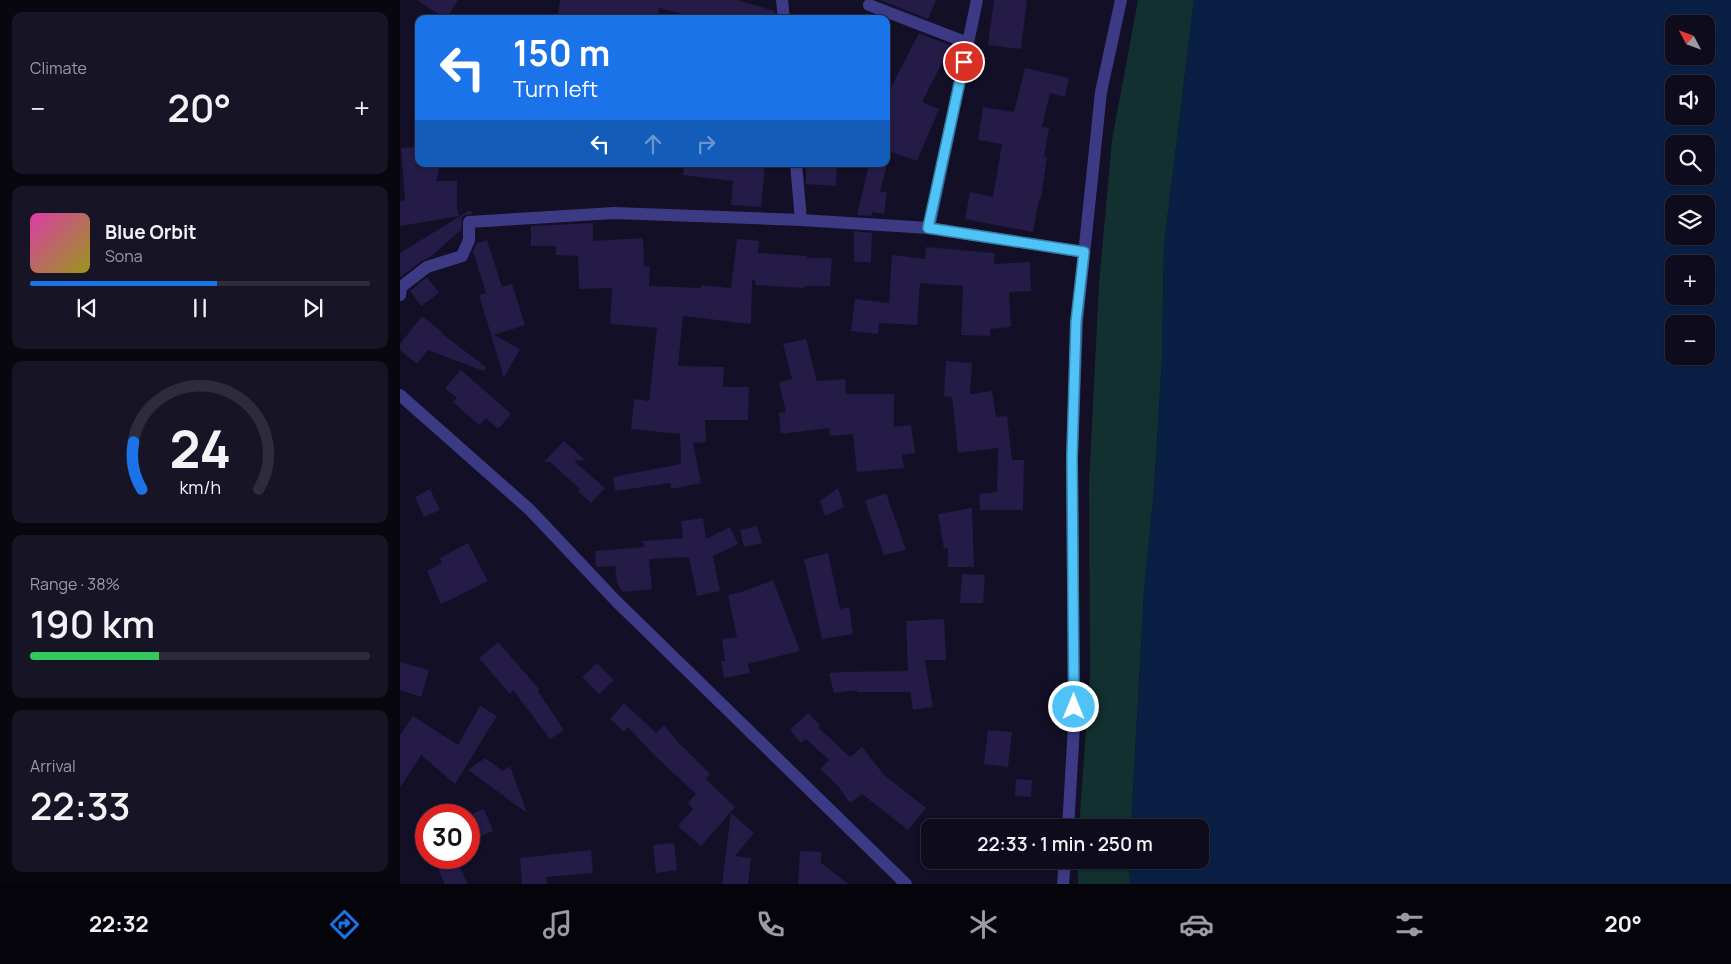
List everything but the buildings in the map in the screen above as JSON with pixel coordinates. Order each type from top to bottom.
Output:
[{"type":"street","points":[[782,0],[784,15]]},
{"type":"street","points":[[928,228],[977,0]]},
{"type":"street","points":[[1069,819],[1074,726],[1072,457],[1076,322],[1101,92],[1121,0]]},
{"type":"street","points":[[869,4],[968,43]]},
{"type":"street","points":[[796,167],[801,220]]},
{"type":"street","points":[[400,295],[401,287],[420,271],[462,256],[469,240],[469,222],[614,212],[801,220],[928,228],[1084,252]]},
{"type":"street","points":[[400,395],[529,509],[616,601],[906,884]]},
{"type":"street","points":[[1063,884],[1064,869]]},
{"type":"green space","points":[[1138,0],[1194,0],[1164,245],[1162,357],[1154,491],[1144,592],[1131,819],[1080,819],[1090,674],[1089,484],[1099,284],[1112,140]]},
{"type":"green space","points":[[1078,869],[1129,869],[1130,884],[1078,884]]},
{"type":"water","points":[[1194,0],[1731,0],[1731,884],[1130,884],[1129,869],[1209,869],[1209,819],[1131,819],[1144,592],[1154,491],[1162,357],[1164,245]]},
{"type":"route","points":[[964,62],[928,228],[1084,252],[1076,322],[1072,457],[1074,707]]}]
